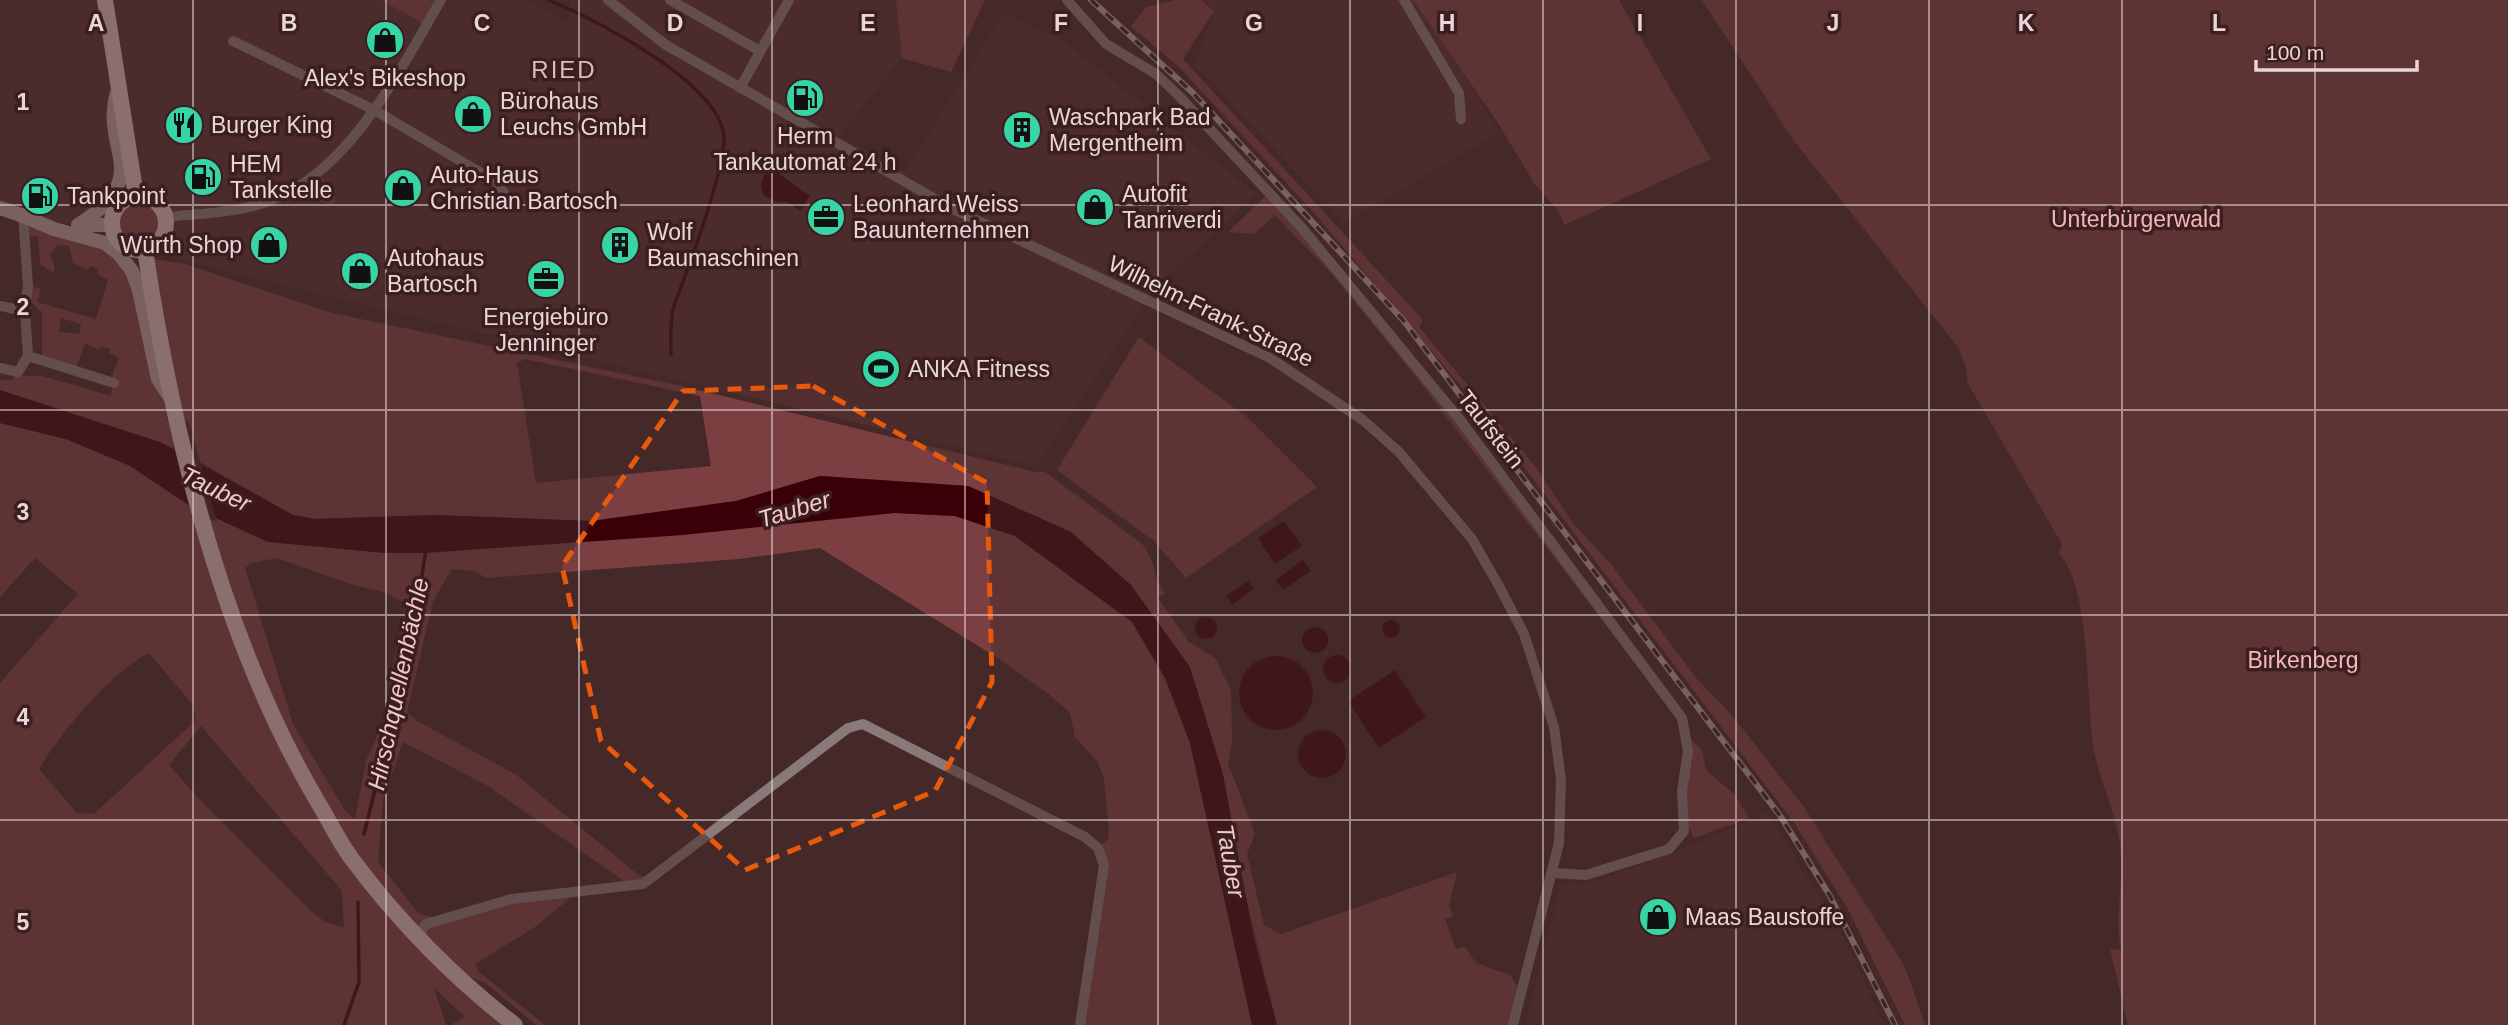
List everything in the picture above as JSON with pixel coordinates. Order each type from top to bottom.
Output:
[{"type":"main road","points":[[105,0],[136,196]]},
{"type":"main road","points":[[136,196],[158,203],[166,217],[160,241],[145,250],[123,246],[111,225],[112,217],[121,202],[136,196]]},
{"type":"main road","points":[[145,250],[155,317],[174,407],[211,544],[236,622],[265,697],[302,776],[351,858],[418,936],[515,1025]]},
{"type":"street","points":[[166,217],[228,211],[281,197],[311,177],[376,111],[441,0]]},
{"type":"street","name":"Wilhelm-Frank-Straße","points":[[608,0],[666,45],[951,208],[1270,358],[1363,420],[1399,452],[1472,540],[1518,622],[1536,667],[1554,727],[1561,780],[1559,843],[1513,1025]]},
{"type":"street","points":[[670,0],[760,51]]},
{"type":"street","points":[[740,88],[789,0]]},
{"type":"street","name":"Taufstein","points":[[1067,0],[1106,44],[1156,74],[1170,87],[1302,228],[1461,421],[1682,718],[1688,751],[1682,792],[1685,831],[1679,839],[1669,849],[1586,875],[1553,873]]},
{"type":"street","points":[[1404,0],[1459,93],[1461,119]]},
{"type":"street","points":[[233,41],[376,111],[498,183],[512,206]]},
{"type":"street","points":[[78,225],[108,202],[122,178],[113,104],[118,89]]},
{"type":"street","points":[[0,208],[54,229],[105,243],[132,271],[139,290],[158,379],[174,407]]},
{"type":"street","points":[[23,216],[78,225],[111,225]]},
{"type":"street","points":[[0,368],[18,372],[28,356],[25,311],[28,285],[23,216]]},
{"type":"street","points":[[0,306],[25,311]]},
{"type":"street","points":[[28,356],[114,383]]},
{"type":"street","points":[[418,936],[426,924],[512,899],[643,884],[848,729],[863,724],[1085,836],[1098,848],[1104,866],[1080,1025]]},
{"type":"highlighted area","points":[[813,386],[987,483],[992,682],[935,791],[745,870],[601,741],[562,566],[683,391]]},
{"type":"shaded area","points":[[0,0],[528,0],[569,23],[570,0],[896,0],[902,58],[839,136],[905,172],[1004,13],[1063,41],[1256,194],[1153,290],[1037,466],[167,257],[134,253],[121,246],[111,225],[47,223],[0,208]]},
{"type":"shaded area","points":[[1201,0],[1417,0],[1499,132],[1345,223],[1195,65],[1214,11]]},
{"type":"shaded area","points":[[1767,813],[1841,933],[1884,1025],[1525,1025],[1562,883],[1585,885],[1668,855]]},
{"type":"green space","points":[[381,0],[441,0],[423,31],[420,21]]},
{"type":"green space","points":[[896,0],[985,0],[951,72],[902,58]]},
{"type":"green space","points":[[1176,0],[1201,0],[1214,11],[1183,59],[1423,320],[1419,327],[1535,466],[1573,523],[1610,563],[1697,679],[1731,714],[1804,807],[1905,967],[1925,1025],[1905,1025],[1849,911],[1795,824],[1477,405],[1316,215],[1180,68],[1131,26],[1146,7]]},
{"type":"green space","points":[[1413,0],[1619,0],[1711,159],[1564,225],[1559,212],[1534,183],[1498,123]]},
{"type":"green space","points":[[1702,0],[2508,0],[2508,1025],[2128,1025],[2110,949],[2121,950],[2120,841],[2094,751],[2082,618],[2077,592],[2069,570],[2059,554],[2062,544],[1967,382],[1967,370],[1958,347],[1794,141]]},
{"type":"green space","points":[[315,173],[335,188],[335,205],[318,201],[303,182]]},
{"type":"green space","points":[[1269,193],[1461,421],[1682,718],[1686,735],[1702,750],[1706,770],[1735,795],[1749,818],[1694,838],[1683,812],[1678,779],[1684,749],[1677,718],[1416,377],[1331,273],[1275,215],[1254,234],[1228,232]]},
{"type":"green space","points":[[139,196],[158,204],[166,223],[158,242],[139,250],[120,242],[112,223],[120,204]]},
{"type":"green space","points":[[23,216],[105,243],[139,290],[174,448],[0,390],[0,380],[12,380],[15,376],[42,376],[111,396],[113,373],[119,358],[109,353],[110,349],[102,346],[99,350],[85,343],[75,371],[42,360],[42,313],[27,298],[28,285],[41,289],[37,302],[96,319],[108,280],[97,274],[99,270],[90,266],[88,270],[73,263],[69,246],[57,245],[50,255],[55,268],[53,273],[40,264],[38,236],[23,236]],"holes":[[[61,318],[81,324],[80,334],[59,332]]]},
{"type":"green space","points":[[147,258],[185,264],[332,313],[682,386],[1035,472],[1045,472],[1142,544],[1165,593],[1158,598],[1189,642],[1215,658],[1231,691],[1232,743],[1228,763],[1255,834],[1247,854],[1264,925],[1281,934],[1457,872],[1449,906],[1453,916],[1445,919],[1456,949],[1465,947],[1476,963],[1510,975],[1521,992],[1513,1025],[1277,1025],[1190,667],[1071,532],[968,486],[820,476],[736,501],[592,521],[435,515],[315,519],[293,515],[200,462],[189,422],[176,416]],"holes":[[[525,359],[700,396],[711,466],[536,483],[517,363]]]},
{"type":"green space","points":[[1139,337],[1248,418],[1317,487],[1186,578],[1154,541],[1057,470]]},
{"type":"green space","points":[[0,423],[66,439],[130,466],[190,506],[268,542],[895,513],[955,516],[1015,536],[1132,622],[1165,678],[1190,743],[1252,1025],[1080,1025],[1100,886],[1098,848],[1108,839],[1109,832],[1104,778],[1097,761],[1075,737],[1070,713],[1049,694],[996,657],[820,548],[739,559],[486,578],[475,571],[452,569],[433,601],[407,712],[417,721],[515,774],[636,873],[651,880],[631,886],[488,786],[403,742],[383,800],[378,862],[418,913],[452,916],[517,898],[576,893],[535,927],[475,964],[478,971],[545,1025],[536,1025],[487,984],[455,971],[515,1025],[451,1025],[465,1017],[434,988],[446,1025],[0,1025],[0,683],[78,594],[35,558],[0,597]],"holes":[[[277,558],[353,585],[387,593],[408,605],[390,677],[386,716],[366,761],[355,819],[346,812],[293,724],[245,568],[252,563]],[[149,653],[193,705],[196,720],[94,814],[77,813],[39,769],[88,704]],[[201,726],[342,891],[344,927],[327,923],[313,913],[201,801],[169,765]]]},
{"type":"water","points":[[775,171],[810,196],[800,211],[787,202],[776,202],[763,195],[761,183],[765,174]]},
{"type":"water","name":"Tauber","points":[[0,390],[160,442],[293,515],[315,519],[435,515],[592,521],[736,501],[820,476],[968,486],[1071,532],[1131,585],[1190,667],[1223,774],[1254,940],[1277,1025],[1252,1025],[1190,743],[1165,678],[1132,622],[1015,536],[955,516],[895,513],[683,535],[426,553],[384,553],[268,542],[190,506],[130,466],[66,439],[0,423]]},
{"type":"water","points":[[1284,521],[1302,546],[1275,564],[1258,538]]},
{"type":"water","points":[[1303,560],[1311,571],[1283,590],[1275,580]]},
{"type":"water","points":[[1248,581],[1254,589],[1232,605],[1226,596]]},
{"type":"water","points":[[1202,617],[1210,617],[1217,624],[1217,632],[1210,639],[1202,639],[1195,632],[1195,624]]},
{"type":"water","points":[[1391,620],[1397,623],[1400,629],[1397,635],[1391,638],[1385,635],[1382,629],[1385,623]]},
{"type":"water","points":[[1315,627],[1324,631],[1328,640],[1324,649],[1315,653],[1306,649],[1302,640],[1306,631]]},
{"type":"water","points":[[1337,655],[1347,659],[1351,669],[1347,679],[1337,683],[1327,679],[1323,669],[1327,659]]},
{"type":"water","points":[[1276,656],[1297,662],[1307,672],[1313,693],[1307,714],[1297,724],[1276,730],[1255,724],[1245,714],[1239,693],[1245,672],[1255,662]]},
{"type":"water","points":[[1395,670],[1426,717],[1379,748],[1348,701]]},
{"type":"water","points":[[1322,730],[1339,737],[1346,754],[1339,771],[1322,778],[1305,771],[1298,754],[1305,737]]},
{"type":"pier","points":[[173,444],[199,458],[217,522],[191,511]]},
{"type":"waterway","points":[[549,0],[596,22],[655,57],[705,99],[720,121],[724,143],[722,158],[708,210],[674,306],[671,354]]},
{"type":"waterway","name":"Hirschquellenbächle","points":[[364,834],[412,641],[426,549]]},
{"type":"waterway","name":"Hirschquellenbächle","points":[[344,1025],[359,982],[358,902]]},
{"type":"railway","points":[[1091,0],[1192,92],[1403,320],[1781,817],[1830,896],[1895,1025]]},
{"type":"place","name":"Alex's Bikeshop","points":[[385,40]]},
{"type":"place","name":"Herm Tankautomat 24 h","points":[[805,98]]},
{"type":"place","name":"Bürohaus Leuchs GmbH","points":[[473,114]]},
{"type":"place","name":"Burger King","points":[[184,125]]},
{"type":"place","name":"Waschpark Bad Mergentheim","points":[[1022,130]]},
{"type":"place","name":"HEM Tankstelle","points":[[203,177]]},
{"type":"place","name":"Auto-Haus Christian Bartosch","points":[[403,188]]},
{"type":"place","name":"Tankpoint","points":[[40,196]]},
{"type":"place","name":"Autofit Tanriverdi","points":[[1095,207]]},
{"type":"place","name":"Leonhard Weiss Bauunternehmen","points":[[826,217]]},
{"type":"place","name":"Würth Shop","points":[[269,245]]},
{"type":"place","name":"Wolf Baumaschinen","points":[[620,245]]},
{"type":"place","name":"Autohaus Bartosch","points":[[360,271]]},
{"type":"place","name":"Energiebüro Jenninger","points":[[546,279]]},
{"type":"place","name":"ANKA Fitness","points":[[881,369]]},
{"type":"place","name":"Maas Baustoffe","points":[[1658,917]]},
{"type":"district","name":"RIED","points":[[564,69]]},
{"type":"park label","name":"Unterbürgerwald","points":[[2136,219]]},
{"type":"park label","name":"Birkenberg","points":[[2303,660]]}]
